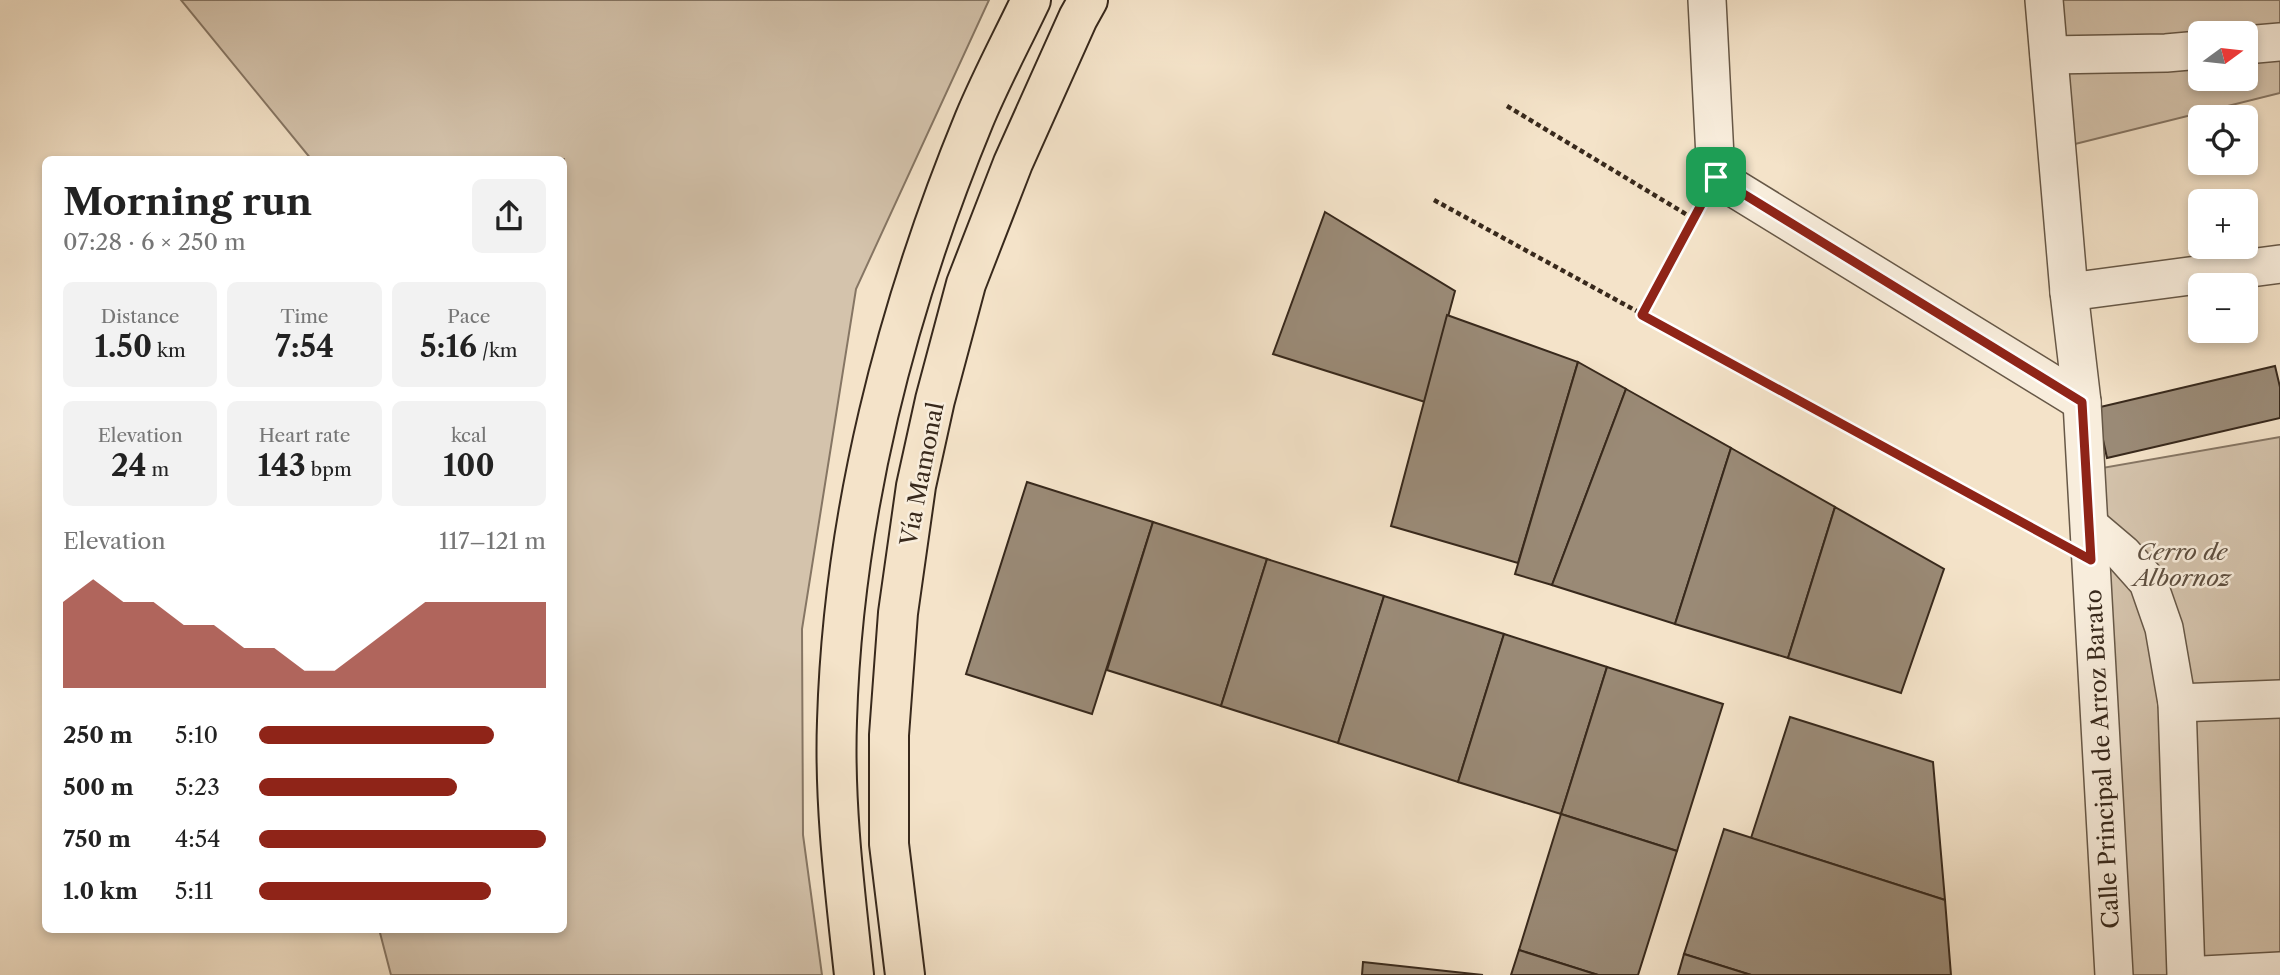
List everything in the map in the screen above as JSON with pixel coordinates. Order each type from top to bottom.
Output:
[{"type":"main road","points":[[854,975],[839,839],[836,722],[845,601],[861,494],[885,391],[923,259],[975,119],[1031,0]]},
{"type":"main road","name":"Vía Mamonal","points":[[905,975],[889,844],[889,735],[898,613],[916,486],[935,400],[966,285],[1013,163],[1088,0]]},
{"type":"street","points":[[1707,0],[1716,177],[2082,402]]},
{"type":"street","name":"Calle Principal de Arroz Barato","points":[[2044,0],[2069,292],[2082,402],[2114,975]]},
{"type":"street","points":[[2258,44],[2280,41]]},
{"type":"street","points":[[2049,55],[2188,51]]},
{"type":"street","points":[[2069,292],[2280,264]]},
{"type":"street","points":[[2090,543],[2123,554],[2148,582],[2164,628],[2177,703],[2186,975]]},
{"type":"street","points":[[2177,703],[2280,699]]},
{"type":"street","points":[[2203,975],[2280,971]]},
{"type":"path","points":[[1507,106],[1694,219]]},
{"type":"path","points":[[1642,315],[1716,177]]},
{"type":"path","points":[[1434,200],[1642,315],[2090,543]]},
{"type":"green space","points":[[181,0],[989,0],[856,289],[802,629],[803,835],[822,975],[391,975],[380,933],[567,933],[567,156],[309,156]]},
{"type":"green space","points":[[2035,0],[2280,0],[2280,93],[2232,105],[2188,105],[2188,116],[2051,150]]},
{"type":"green space","name":"Cerro de Albornoz","points":[[2280,437],[2280,975],[2101,975],[2079,472]]},
{"type":"building","points":[[1325,212],[1455,291],[1425,402],[1273,354]]},
{"type":"building","points":[[1447,315],[1578,362],[1518,563],[1391,526]]},
{"type":"building","points":[[1578,362],[1626,389],[1552,585],[1515,574]]},
{"type":"building","points":[[2275,366],[2280,387],[2280,418],[2107,458],[2096,408]]},
{"type":"building","points":[[1626,389],[1731,448],[1675,624],[1552,585]]},
{"type":"building","points":[[1731,448],[1835,507],[1788,658],[1675,624]]},
{"type":"building","points":[[1027,482],[1153,522],[1092,714],[966,674]]},
{"type":"building","points":[[1835,507],[1944,569],[1901,693],[1788,658]]},
{"type":"building","points":[[1153,522],[1267,559],[1221,706],[1107,670]]},
{"type":"building","points":[[1267,559],[1384,596],[1338,743],[1221,706]]},
{"type":"building","points":[[1384,596],[1504,634],[1458,782],[1338,743]]},
{"type":"building","points":[[1504,634],[1607,667],[1561,814],[1458,782]]},
{"type":"building","points":[[1607,667],[1723,704],[1677,851],[1561,814]]},
{"type":"building","points":[[1790,717],[1933,762],[1945,900],[1751,838]]},
{"type":"building","points":[[1561,814],[1677,851],[1638,975],[1598,975],[1519,950]]},
{"type":"building","points":[[1724,829],[1945,900],[1951,975],[1751,975],[1684,954]]},
{"type":"building","points":[[1519,950],[1598,975],[1511,975]]},
{"type":"building","points":[[1684,954],[1751,975],[1678,975]]},
{"type":"building","points":[[1363,962],[1483,975],[1362,975]]},
{"type":"route","points":[[1716,177],[2082,402],[2091,560],[1642,315],[1716,177]]}]
